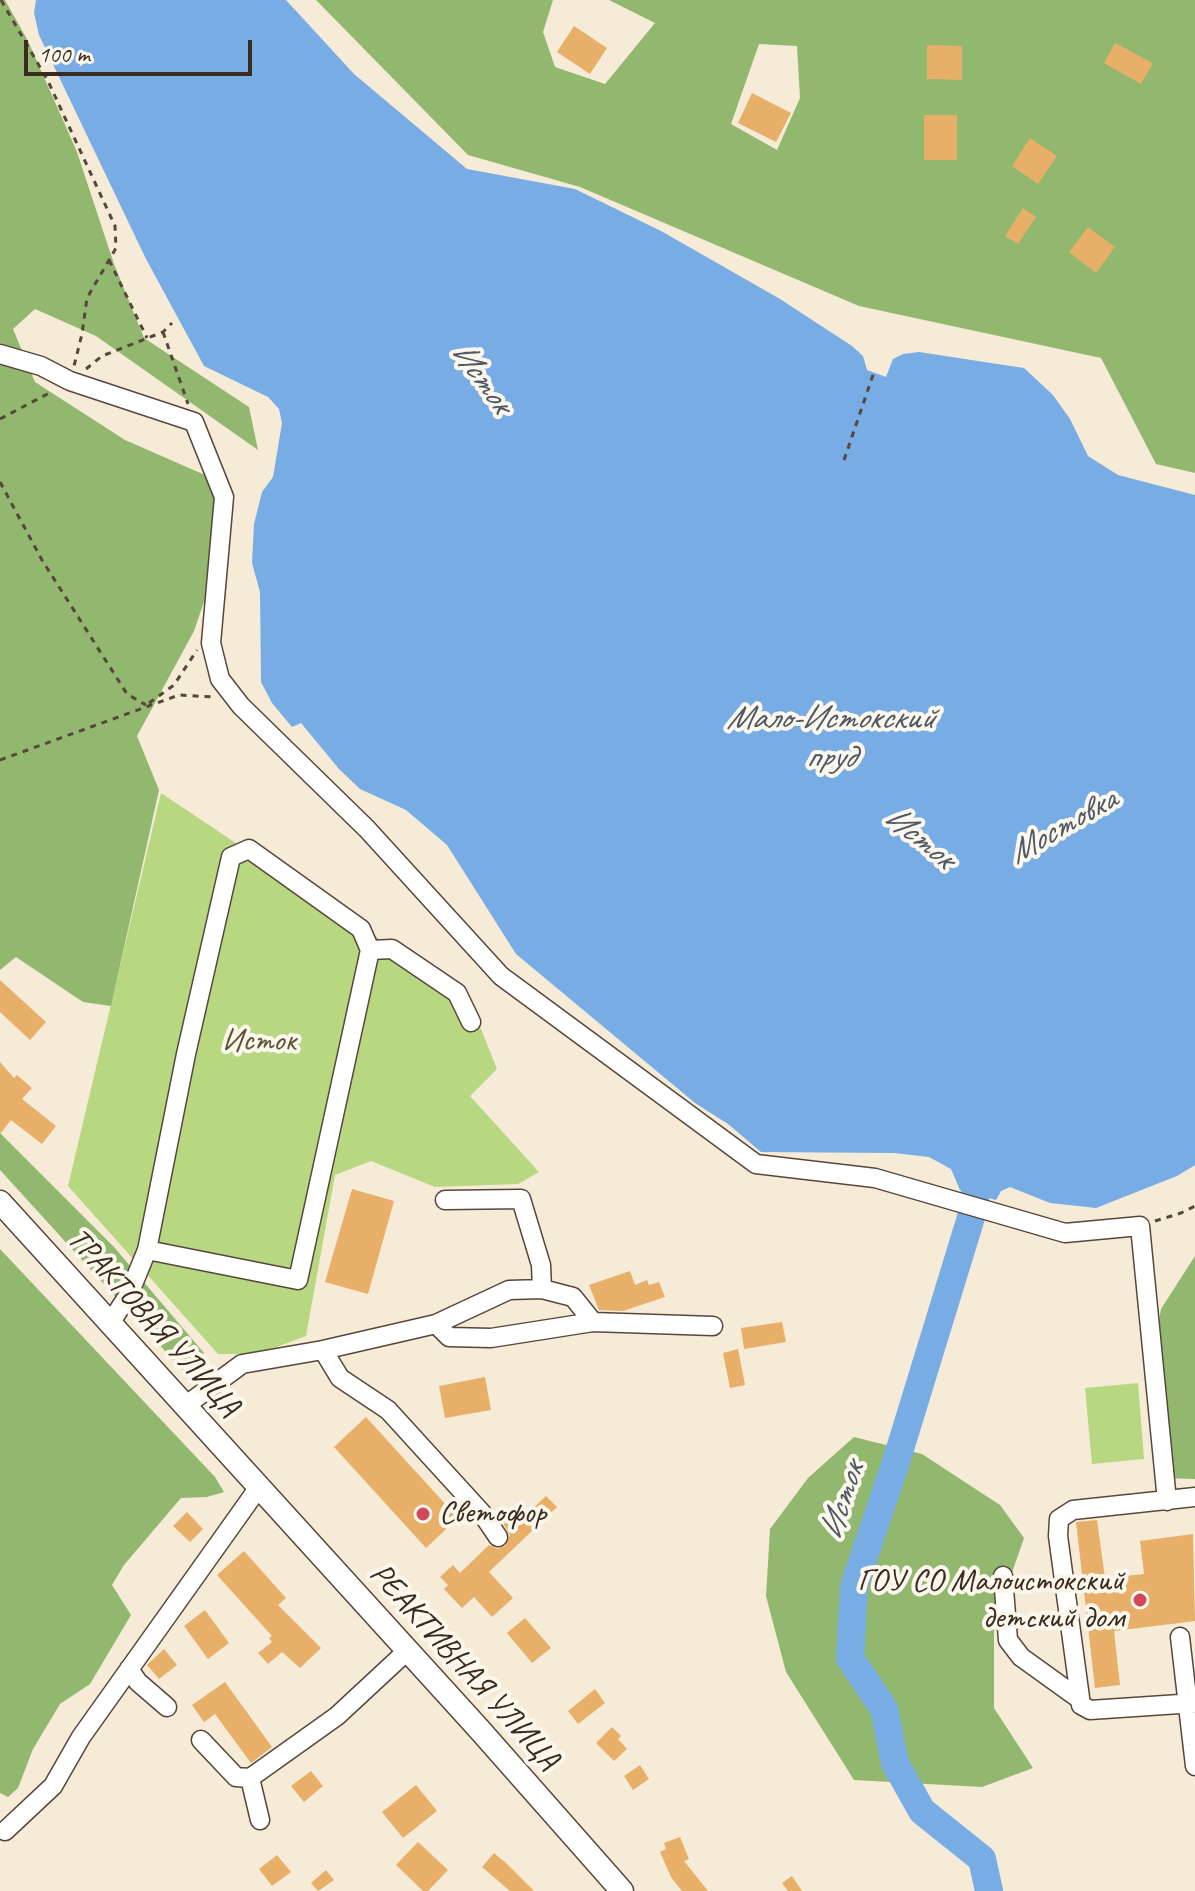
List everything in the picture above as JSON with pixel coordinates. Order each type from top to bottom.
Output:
[{"type":"main road","name":"ТРАКТОВАЯ УЛИЦА","points":[[0,1202],[259,1487]]},
{"type":"main road","name":"РЕАКТИВНАЯ УЛИЦА","points":[[259,1487],[622,1891]]},
{"type":"lane","points":[[0,354],[194,422],[224,497],[211,643],[220,679],[241,706],[367,829],[501,976],[756,1164],[875,1178],[1065,1233],[1140,1226],[1167,1501]]},
{"type":"lane","points":[[111,1322],[129,1294],[147,1250],[186,1054],[231,857],[249,849],[361,929],[370,950],[298,1280],[147,1250]]},
{"type":"lane","points":[[370,950],[392,949],[457,993],[471,1022]]},
{"type":"lane","points":[[445,1200],[521,1199],[541,1265],[542,1289]]},
{"type":"lane","points":[[185,1406],[242,1364],[323,1350],[436,1324],[509,1290],[542,1289],[573,1297],[593,1322]]},
{"type":"lane","points":[[436,1324],[449,1337],[491,1338],[593,1322],[713,1326]]},
{"type":"lane","points":[[323,1350],[340,1378],[388,1410],[481,1512],[498,1537]]},
{"type":"lane","points":[[5,1831],[53,1786],[81,1737],[259,1487]]},
{"type":"lane","points":[[1192,1704],[1090,1710],[1081,1705],[1058,1536],[1059,1519],[1073,1510],[1195,1497]]},
{"type":"lane","points":[[1003,1576],[1008,1640],[1021,1657],[1078,1698]]},
{"type":"lane","points":[[1180,1637],[1192,1704],[1195,1766]]},
{"type":"lane","points":[[201,1740],[236,1777],[250,1778],[337,1716],[407,1651]]},
{"type":"lane","points":[[129,1669],[138,1682],[167,1707]]},
{"type":"lane","points":[[250,1778],[260,1820]]},
{"type":"path","points":[[1,0],[48,81],[115,226],[116,248],[87,298],[70,381]]},
{"type":"path","points":[[109,260],[147,338]]},
{"type":"path","points":[[102,356],[163,332],[172,323]]},
{"type":"path","points":[[163,332],[194,422]]},
{"type":"path","points":[[844,460],[874,372]]},
{"type":"path","points":[[0,482],[42,560],[127,694],[146,705]]},
{"type":"path","points":[[146,705],[174,685],[201,646],[211,643]]},
{"type":"path","points":[[0,760],[179,695],[205,695],[241,706]]},
{"type":"path","points":[[1140,1226],[1195,1206]]},
{"type":"green space","points":[[0,0],[5,0],[28,41],[77,152],[114,264],[144,338],[249,407],[258,450],[96,336],[35,309],[13,329],[35,382],[125,440],[221,482],[221,552],[194,631],[137,736],[159,790],[111,1006],[83,1002],[16,957],[0,970]]},
{"type":"green space","points":[[316,0],[553,0],[543,32],[555,67],[605,84],[655,23],[609,0],[1195,0],[1195,473],[1156,464],[1101,358],[859,306],[580,187],[468,155]],"holes":[[[759,44],[797,46],[800,98],[777,150],[731,124]]]},
{"type":"green space","name":"Исток","points":[[161,793],[469,999],[497,1069],[470,1096],[539,1172],[518,1184],[435,1187],[371,1161],[335,1175],[306,1336],[258,1354],[218,1354],[68,1186]]},
{"type":"green space","points":[[0,1133],[114,1247],[204,1353],[186,1374],[0,1170]]},
{"type":"green space","points":[[0,1249],[215,1477],[224,1492],[207,1497],[181,1498],[124,1565],[112,1585],[131,1615],[90,1684],[60,1704],[33,1749],[18,1788],[8,1797],[0,1793]]},
{"type":"green space","points":[[1195,1256],[1195,1479],[1165,1478],[1149,1381],[1161,1309]]},
{"type":"green space","points":[[1138,1383],[1144,1459],[1092,1464],[1085,1388]]},
{"type":"green space","points":[[854,1437],[922,1454],[1000,1505],[1024,1538],[994,1624],[994,1708],[1033,1768],[982,1787],[854,1780],[786,1672],[766,1596],[770,1529],[808,1478]]},
{"type":"water","name":"Мало-Истокский пруд","points":[[36,0],[286,0],[354,74],[467,169],[575,189],[661,231],[780,299],[852,346],[863,356],[867,370],[886,377],[893,359],[919,352],[1024,368],[1053,395],[1070,419],[1088,456],[1118,475],[1195,495],[1195,1165],[1177,1176],[1096,1208],[1050,1203],[1010,1187],[1001,1191],[996,1200],[982,1196],[979,1204],[970,1202],[972,1194],[960,1190],[951,1169],[929,1157],[894,1153],[761,1152],[728,1124],[695,1103],[516,954],[447,845],[406,810],[360,789],[301,723],[292,727],[272,703],[261,682],[260,592],[252,563],[254,524],[262,492],[273,477],[282,423],[279,409],[268,397],[204,366],[146,259],[39,35],[34,13]]},
{"type":"building","points":[[574,26],[607,48],[590,74],[557,52]]},
{"type":"building","points":[[1115,43],[1153,63],[1141,84],[1104,63]]},
{"type":"building","points":[[927,45],[962,46],[962,80],[927,79]]},
{"type":"building","points":[[752,93],[791,113],[776,142],[738,123]]},
{"type":"building","points":[[924,115],[957,115],[957,160],[924,160]]},
{"type":"building","points":[[1030,138],[1057,156],[1038,184],[1012,166]]},
{"type":"building","points":[[1023,208],[1036,217],[1018,244],[1005,236]]},
{"type":"building","points":[[1088,227],[1115,247],[1096,273],[1069,252]]},
{"type":"building","points":[[0,980],[46,1022],[30,1040],[0,1012]]},
{"type":"building","points":[[0,1062],[14,1078],[17,1075],[32,1088],[22,1099],[56,1126],[42,1144],[11,1120],[0,1134]]},
{"type":"building","points":[[352,1189],[394,1201],[368,1294],[325,1282]]},
{"type":"building","points":[[630,1271],[635,1285],[647,1280],[649,1285],[659,1282],[665,1297],[623,1311],[599,1310],[589,1285]]},
{"type":"building","points":[[782,1322],[786,1342],[744,1349],[741,1328]]},
{"type":"building","points":[[738,1349],[745,1385],[730,1388],[723,1353]]},
{"type":"building","points":[[485,1377],[491,1410],[445,1418],[439,1386]]},
{"type":"building","points":[[366,1417],[458,1518],[426,1548],[334,1447]]},
{"type":"building","points":[[546,1496],[557,1507],[489,1572],[513,1598],[492,1617],[474,1597],[462,1608],[444,1589],[448,1585],[440,1577],[453,1565],[460,1573],[489,1545],[498,1549],[505,1546],[510,1535],[503,1523],[518,1510],[524,1517]]},
{"type":"building","points":[[187,1512],[203,1529],[190,1542],[173,1526]]},
{"type":"building","name":"ГОУ СО Малоистокский детский дом","points":[[1097,1520],[1105,1578],[1144,1574],[1140,1541],[1193,1534],[1195,1621],[1114,1631],[1120,1685],[1095,1688],[1076,1522]]},
{"type":"building","points":[[244,1551],[286,1598],[278,1605],[321,1648],[300,1668],[282,1652],[268,1664],[258,1653],[272,1642],[269,1638],[272,1636],[217,1575]]},
{"type":"building","points":[[205,1610],[229,1643],[208,1659],[184,1626]]},
{"type":"building","points":[[525,1618],[551,1648],[532,1663],[507,1633]]},
{"type":"building","points":[[164,1649],[177,1665],[159,1679],[147,1665]]},
{"type":"building","points":[[225,1682],[272,1747],[251,1763],[215,1714],[204,1722],[192,1705]]},
{"type":"building","points":[[595,1689],[605,1703],[578,1724],[568,1711]]},
{"type":"building","points":[[612,1727],[627,1749],[614,1761],[596,1743]]},
{"type":"building","points":[[640,1765],[649,1779],[633,1790],[624,1776]]},
{"type":"building","points":[[311,1771],[323,1786],[304,1802],[291,1786]]},
{"type":"building","points":[[416,1785],[437,1811],[403,1838],[382,1812]]},
{"type":"building","points":[[680,1837],[689,1859],[684,1861],[708,1891],[682,1891],[671,1877],[660,1852],[666,1849],[664,1843]]},
{"type":"building","points":[[418,1842],[448,1870],[428,1891],[423,1891],[396,1865]]},
{"type":"building","points":[[494,1853],[534,1891],[510,1891],[482,1867]]},
{"type":"building","points":[[277,1855],[291,1872],[272,1886],[259,1869]]},
{"type":"building","points":[[326,1870],[334,1880],[318,1891],[311,1883]]},
{"type":"building","points":[[792,1876],[802,1891],[788,1891],[782,1883]]},
{"type":"waterway","name":"Исток","points":[[975,1179],[975,1203],[969,1224],[896,1462],[854,1586],[850,1658],[884,1709],[895,1763],[922,1811],[982,1859],[989,1891]]},
{"type":"place","name":"Светофор","points":[[423,1514]]},
{"type":"place","name":"ГОУ СО Малоистокский детский дом","points":[[1140,1600]]},
{"type":"water label","name":"Мостовка","points":[[1063,827]]}]
